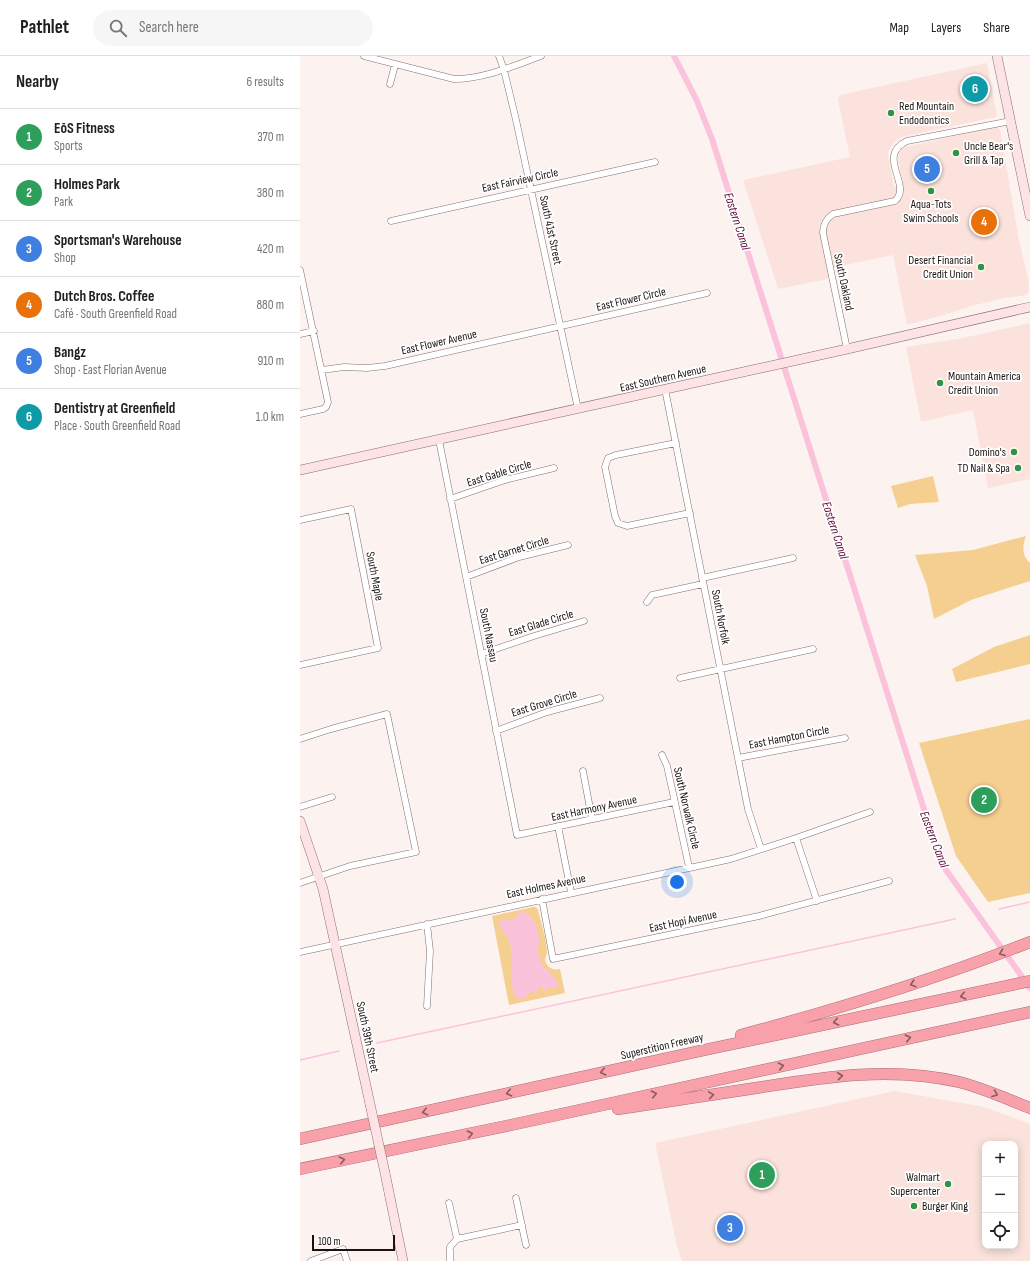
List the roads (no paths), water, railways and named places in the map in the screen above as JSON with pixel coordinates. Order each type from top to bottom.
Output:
[{"type":"highway","points":[[709,1049],[735,1037],[858,1002],[930,979],[1028,942]]},
{"type":"highway","name":"Superstition Freeway","points":[[300,1139],[709,1049],[1030,982]]},
{"type":"highway","points":[[534,1121],[1030,1012]]},
{"type":"highway","points":[[301,1169],[534,1121],[800,1081],[877,1073],[919,1076],[960,1082],[1030,1108]]},
{"type":"highway","points":[[300,1132],[387,1120]]},
{"type":"main road","points":[[997,56],[1030,216]]},
{"type":"main road","name":"East Southern Avenue","points":[[300,470],[1030,307]]},
{"type":"main road","name":"South 39th Street","points":[[300,821],[319,877],[335,943],[403,1261]]},
{"type":"street","points":[[364,56],[454,79],[469,79],[504,70],[541,56]]},
{"type":"street","name":"South 41st Street","points":[[499,56],[504,70],[531,189],[578,409]]},
{"type":"street","points":[[390,84],[395,65]]},
{"type":"street","name":"South Oakland","points":[[847,349],[823,233],[823,226],[826,220],[833,214],[895,201],[899,198],[901,191],[893,158],[900,144],[907,141],[1011,120]]},
{"type":"street","name":"East Fairview Circle","points":[[391,220],[655,162]]},
{"type":"street","points":[[300,270],[328,399],[327,405],[320,410],[300,414]]},
{"type":"street","name":"East Flower Circle","points":[[560,327],[707,293]]},
{"type":"street","name":"East Flower Avenue","points":[[322,370],[344,367],[367,368],[385,366],[560,327]]},
{"type":"street","points":[[300,334],[314,331]]},
{"type":"street","name":"South Norfolk","points":[[665,389],[748,809],[761,849]]},
{"type":"street","name":"South Nassau","points":[[439,440],[517,835]]},
{"type":"street","points":[[676,443],[616,454],[608,458],[605,467],[615,516],[618,523],[627,526],[690,514]]},
{"type":"street","name":"East Gable Circle","points":[[450,500],[505,480],[554,468]]},
{"type":"street","name":"South Maple","points":[[300,520],[351,509],[378,648],[300,665]]},
{"type":"street","name":"East Garnet Circle","points":[[466,577],[519,557],[568,545]]},
{"type":"street","points":[[647,602],[652,595],[793,558]]},
{"type":"street","name":"East Glade Circle","points":[[481,654],[534,636],[584,622]]},
{"type":"street","points":[[680,678],[813,649]]},
{"type":"street","name":"East Grove Circle","points":[[496,731],[547,712],[600,698]]},
{"type":"street","points":[[300,739],[387,714],[416,852],[362,863],[300,883]]},
{"type":"street","name":"East Hampton Circle","points":[[738,758],[845,738]]},
{"type":"street","name":"South Norwalk Circle","points":[[662,755],[667,766],[689,867]]},
{"type":"street","points":[[583,771],[592,819]]},
{"type":"street","points":[[300,807],[332,797]]},
{"type":"street","name":"East Harmony Avenue","points":[[517,835],[674,802]]},
{"type":"street","name":"East Holmes Avenue","points":[[300,952],[335,943],[731,858],[796,838],[870,812]]},
{"type":"street","points":[[558,826],[571,892]]},
{"type":"street","points":[[796,838],[817,901]]},
{"type":"street","name":"East Hopi Avenue","points":[[542,898],[553,959],[759,916],[889,881]]},
{"type":"street","points":[[427,924],[430,951],[427,1006]]},
{"type":"street","points":[[516,1198],[526,1245]]},
{"type":"street","points":[[449,1203],[457,1239]]},
{"type":"street","points":[[450,1261],[450,1247],[457,1239],[522,1225]]},
{"type":"street","points":[[311,1261],[343,1249],[347,1261]]},
{"type":"waterway","name":"Eastern Canal","points":[[674,56],[697,101],[712,139],[935,844],[946,870],[1030,988]]},
{"type":"waterway","points":[[999,909],[1030,902]]},
{"type":"waterway","points":[[377,1043],[955,919]]},
{"type":"waterway","points":[[300,1060],[339,1051]]},
{"type":"place","name":"Dentistry at Greenfield","points":[[975,89]]},
{"type":"place","name":"Red Mountain Endodontics","points":[[891,113]]},
{"type":"place","name":"Uncle Bear's Grill & Tap","points":[[956,153]]},
{"type":"place","name":"Bangz","points":[[927,169]]},
{"type":"place","name":"Aqua-Tots Swim Schools","points":[[931,191]]},
{"type":"place","name":"Dutch Bros. Coffee","points":[[984,222]]},
{"type":"place","name":"Desert Financial Credit Union","points":[[981,267]]},
{"type":"place","name":"Mountain America Credit Union","points":[[940,383]]},
{"type":"place","name":"Domino's","points":[[1014,452]]},
{"type":"place","name":"TD Nail & Spa","points":[[1018,468]]},
{"type":"place","name":"Holmes Park","points":[[984,800]]},
{"type":"place","name":"EōS Fitness","points":[[762,1175]]},
{"type":"place","name":"Walmart Supercenter","points":[[948,1184]]},
{"type":"place","name":"Burger King","points":[[914,1206]]},
{"type":"place","name":"Sportsman's Warehouse","points":[[730,1228]]}]
